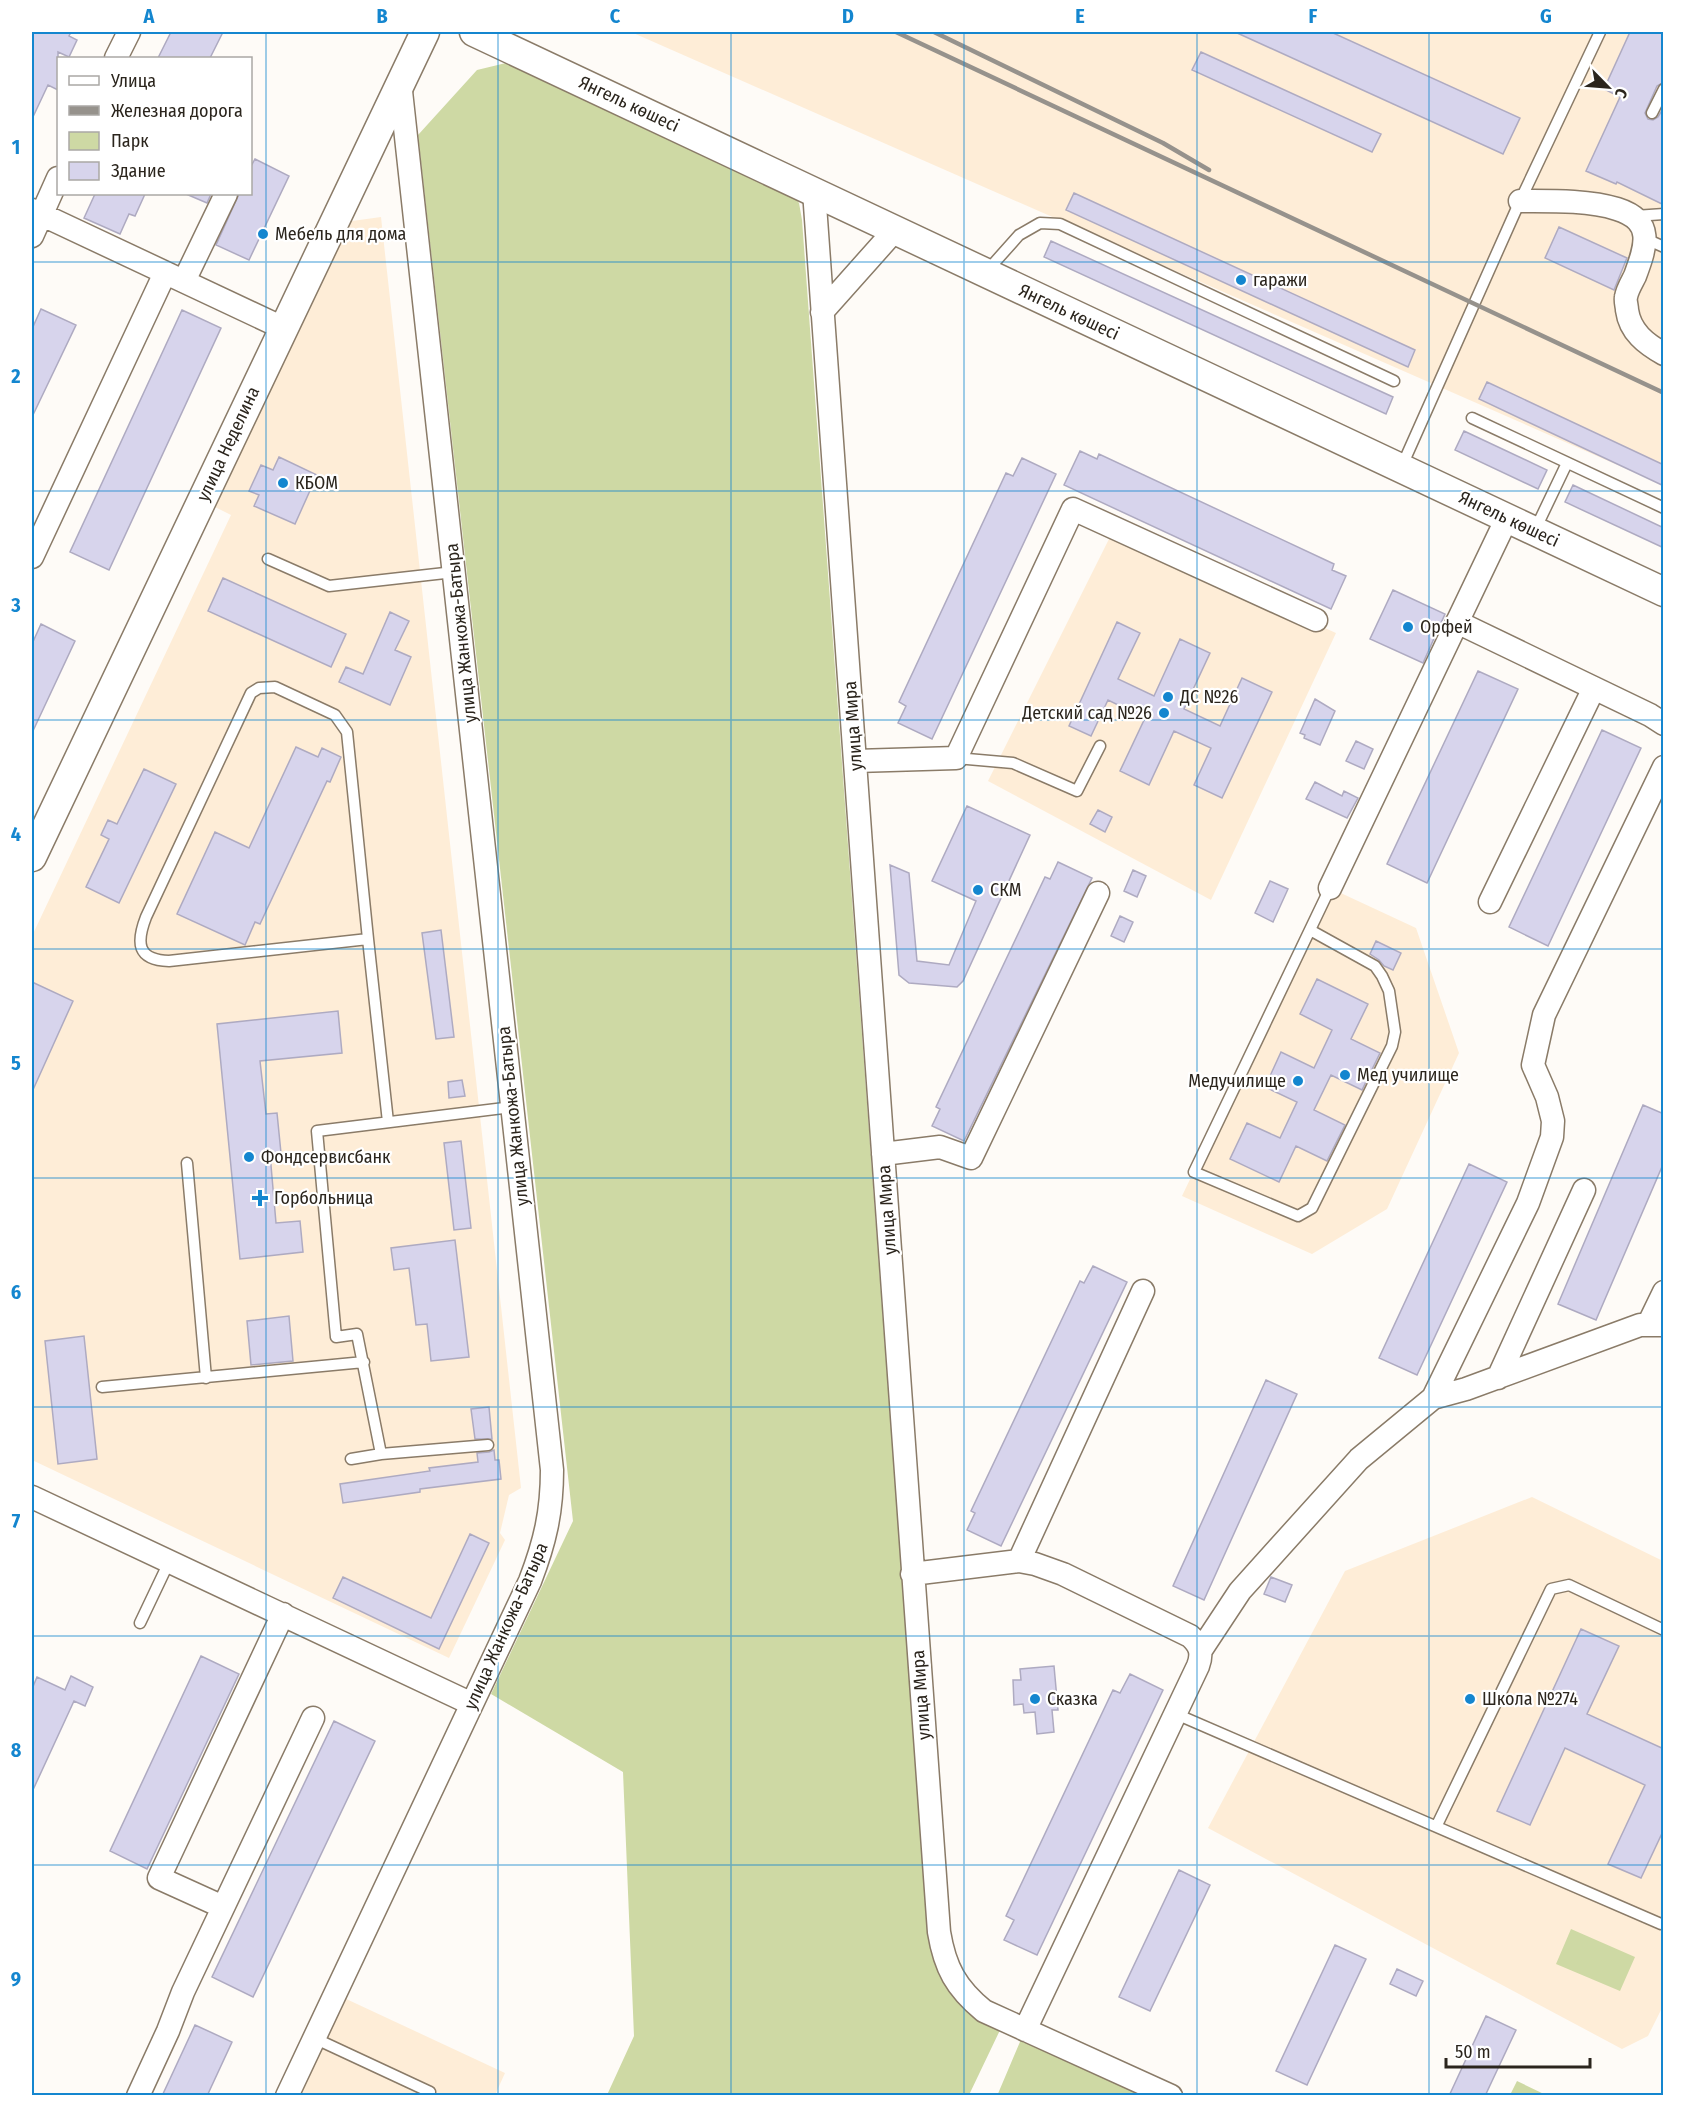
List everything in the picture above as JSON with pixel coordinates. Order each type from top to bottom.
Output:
[{"type":"street","points":[[116,57],[129,32]]},
{"type":"street","name":"улица Неделина","points":[[32,857],[424,32]]},
{"type":"street","name":"Янгель көшесі","points":[[474,32],[1664,592]]},
{"type":"street","name":"улица Жанкожа-Батыра","points":[[287,2096],[530,1581],[543,1547],[552,1500],[552,1470],[400,82]]},
{"type":"street","points":[[32,236],[36,213],[57,180]]},
{"type":"street","name":"улица Мира","points":[[814,191],[912,1574],[939,1932],[943,1955],[950,1971],[971,2000],[984,2011],[1171,2096]]},
{"type":"street","points":[[32,557],[174,277],[225,195]]},
{"type":"street","points":[[1520,201],[1571,202],[1616,209],[1632,216],[1655,243],[1635,274],[1626,298],[1628,315],[1636,334],[1664,354]]},
{"type":"street","points":[[36,213],[283,328]]},
{"type":"street","points":[[822,312],[895,230]]},
{"type":"street","points":[[856,761],[956,758],[1073,509],[1316,620]]},
{"type":"street","points":[[1330,888],[1507,518]]},
{"type":"street","points":[[1457,622],[1650,715],[1664,724]]},
{"type":"street","points":[[1490,902],[1594,688]]},
{"type":"street","points":[[1432,1398],[1528,1203],[1552,1137],[1553,1120],[1547,1097],[1533,1065],[1544,1014],[1664,767]]},
{"type":"street","points":[[883,1154],[940,1147],[971,1158],[1098,893]]},
{"type":"street","points":[[1497,1378],[1584,1190]]},
{"type":"street","points":[[1019,1561],[1143,1291]]},
{"type":"street","points":[[1025,2030],[1176,1714],[1198,1666],[1201,1650],[1240,1591],[1359,1459],[1432,1398],[1497,1378],[1640,1325],[1656,1325],[1664,1292]]},
{"type":"street","points":[[32,1497],[472,1704]]},
{"type":"street","points":[[912,1574],[1019,1561],[1049,1568],[1190,1636],[1201,1650]]},
{"type":"street","points":[[223,1907],[159,1878],[283,1614]]},
{"type":"street","points":[[138,2096],[223,1907],[313,1718]]},
{"type":"lane","points":[[1401,468],[1520,201],[1600,32]]},
{"type":"lane","points":[[1652,113],[1664,89]]},
{"type":"lane","points":[[1632,216],[1664,214]]},
{"type":"lane","points":[[986,273],[1018,235],[1040,223],[1060,224],[1394,381]]},
{"type":"lane","points":[[1472,418],[1664,508]]},
{"type":"lane","points":[[1534,531],[1567,463]]},
{"type":"lane","points":[[268,559],[329,586],[454,572]]},
{"type":"lane","points":[[368,939],[169,961],[155,960],[144,954],[140,944],[140,932],[146,917],[251,693],[259,688],[274,687],[335,715],[347,732],[388,1122]]},
{"type":"lane","points":[[956,758],[1013,763],[1077,790],[1100,746]]},
{"type":"lane","points":[[1310,930],[1375,966],[1389,991],[1395,1032],[1392,1046],[1312,1208],[1298,1216],[1194,1172],[1330,888]]},
{"type":"lane","points":[[381,1454],[357,1334],[336,1337],[317,1131],[512,1107]]},
{"type":"lane","points":[[187,1163],[206,1378]]},
{"type":"lane","points":[[102,1388],[364,1362]]},
{"type":"lane","points":[[351,1459],[381,1454],[488,1445]]},
{"type":"lane","points":[[140,1623],[170,1562]]},
{"type":"lane","points":[[1437,1826],[1551,1589],[1569,1585],[1664,1630]]},
{"type":"lane","points":[[1176,1714],[1661,1924],[1664,1923]]},
{"type":"lane","points":[[314,2038],[430,2092],[428,2096]]},
{"type":"shaded area","points":[[631,32],[1663,32],[1663,485]]},
{"type":"shaded area","name":"Горбольница","points":[[381,217],[521,1488],[509,1495],[500,1533],[505,1540],[449,1658],[32,1460],[32,936],[231,515],[213,506],[345,222]]},
{"type":"shaded area","name":"ДС №26","points":[[1112,533],[1336,633],[1211,900],[988,781]]},
{"type":"shaded area","name":"Мед училище","points":[[1330,888],[1416,928],[1459,1053],[1387,1209],[1312,1254],[1182,1196]]},
{"type":"shaded area","name":"Школа №274","points":[[1532,1497],[1663,1561],[1664,2004],[1648,2036],[1622,2049],[1208,1828],[1345,1571]]},
{"type":"shaded area","points":[[342,1997],[505,2073],[495,2095],[297,2096]]},
{"type":"green space","points":[[506,63],[792,193],[799,203],[928,1931],[1001,2028],[969,2095],[607,2095],[634,2036],[623,1772],[491,1694],[573,1521],[418,135],[477,70]]},
{"type":"green space","points":[[1571,1929],[1635,1957],[1620,1991],[1556,1964]]},
{"type":"green space","points":[[1025,2030],[1170,2096],[997,2096]]},
{"type":"green space","points":[[1517,2081],[1546,2095],[1510,2095]]},
{"type":"building","points":[[32,32],[71,32],[69,36],[77,40],[69,57],[58,52],[57,90],[48,85],[32,119]]},
{"type":"building","points":[[171,32],[223,32],[210,57],[158,57]]},
{"type":"building","points":[[1235,32],[1331,32],[1520,118],[1503,154]]},
{"type":"building","points":[[1630,32],[1664,32],[1664,82],[1657,86],[1645,113],[1648,119],[1653,120],[1658,117],[1664,107],[1664,205],[1617,182],[1616,184],[1586,171],[1620,97],[1604,89]]},
{"type":"building","points":[[1201,52],[1381,134],[1372,152],[1192,70]]},
{"type":"building","points":[[255,159],[289,176],[249,260],[216,245],[239,195],[252,195],[252,164]]},
{"type":"building","name":"гаражи","points":[[1074,193],[1415,350],[1408,367],[1066,210]]},
{"type":"building","points":[[95,195],[145,195],[135,216],[129,214],[120,234],[84,218]]},
{"type":"building","points":[[188,195],[211,195],[207,203]]},
{"type":"building","points":[[1559,227],[1627,258],[1614,290],[1545,258]]},
{"type":"building","name":"гаражи","points":[[1051,241],[1393,397],[1386,414],[1044,257]]},
{"type":"building","points":[[41,309],[76,325],[32,417],[32,329]]},
{"type":"building","points":[[182,310],[221,328],[109,570],[70,552]]},
{"type":"building","points":[[1487,382],[1664,465],[1664,486],[1479,399]]},
{"type":"building","points":[[1464,431],[1547,470],[1538,489],[1455,450]]},
{"type":"building","points":[[1080,451],[1097,459],[1099,454],[1334,564],[1332,570],[1346,576],[1331,609],[1064,485]]},
{"type":"building","name":"КБОМ","points":[[279,457],[317,475],[295,524],[254,506],[259,495],[249,491],[261,465],[273,470]]},
{"type":"building","points":[[1022,458],[1056,474],[932,739],[898,723],[906,706],[899,702],[1006,473],[1013,476]]},
{"type":"building","points":[[1573,485],[1664,528],[1664,548],[1565,502]]},
{"type":"building","points":[[223,578],[346,634],[331,667],[208,611]]},
{"type":"building","name":"Орфей","points":[[1393,590],[1445,614],[1423,663],[1370,639]]},
{"type":"building","points":[[390,612],[409,621],[395,650],[411,657],[390,705],[339,682],[346,667],[363,674]]},
{"type":"building","name":"Детский сад №26","points":[[1117,622],[1140,633],[1118,679],[1154,696],[1180,639],[1210,653],[1184,709],[1220,726],[1242,678],[1272,692],[1222,798],[1194,785],[1211,748],[1174,731],[1149,785],[1120,771],[1145,718],[1108,700],[1091,736],[1069,726]]},
{"type":"building","points":[[41,624],[75,641],[32,733],[32,644]]},
{"type":"building","points":[[1478,671],[1518,689],[1427,883],[1387,864]]},
{"type":"building","points":[[1315,699],[1335,711],[1320,745],[1304,738],[1305,735],[1300,733]]},
{"type":"building","points":[[1602,730],[1641,748],[1548,946],[1509,927]]},
{"type":"building","points":[[1356,741],[1373,749],[1364,769],[1346,761]]},
{"type":"building","points":[[296,747],[318,757],[322,748],[341,757],[330,782],[327,781],[260,924],[255,922],[245,945],[177,914],[215,832],[249,848]]},
{"type":"building","points":[[144,769],[176,784],[119,903],[86,887],[109,839],[101,835],[108,820],[117,824]]},
{"type":"building","points":[[1315,782],[1342,796],[1344,791],[1358,798],[1347,818],[1306,799]]},
{"type":"building","name":"СКМ","points":[[967,806],[1030,835],[963,981],[957,987],[909,983],[899,975],[890,865],[909,873],[917,961],[949,965],[976,901],[932,881]]},
{"type":"building","points":[[1098,810],[1112,817],[1105,832],[1090,824]]},
{"type":"building","points":[[1058,862],[1092,878],[964,1141],[932,1126],[940,1109],[936,1107],[1045,877],[1050,879]]},
{"type":"building","points":[[1133,870],[1146,876],[1137,897],[1124,891]]},
{"type":"building","points":[[1270,881],[1288,889],[1273,922],[1255,913]]},
{"type":"building","points":[[1120,916],[1133,922],[1124,942],[1111,936]]},
{"type":"building","points":[[441,930],[454,1037],[436,1039],[422,933]]},
{"type":"building","points":[[1376,941],[1401,953],[1393,970],[1384,966],[1370,954]]},
{"type":"building","name":"Медучилище","points":[[1317,979],[1368,1004],[1351,1039],[1380,1053],[1362,1090],[1331,1075],[1314,1110],[1345,1125],[1327,1161],[1296,1146],[1279,1182],[1230,1159],[1247,1123],[1280,1138],[1297,1102],[1265,1087],[1281,1052],[1314,1068],[1332,1030],[1300,1014]]},
{"type":"building","points":[[32,982],[73,1001],[32,1092]]},
{"type":"building","points":[[338,1011],[342,1053],[260,1061],[266,1114],[277,1113],[281,1153],[270,1154],[276,1223],[300,1221],[303,1252],[240,1259],[217,1024]]},
{"type":"building","points":[[462,1080],[465,1096],[449,1098],[448,1082]]},
{"type":"building","points":[[1643,1105],[1664,1114],[1664,1162],[1596,1320],[1558,1304]]},
{"type":"building","points":[[461,1141],[471,1228],[454,1230],[444,1143]]},
{"type":"building","points":[[1469,1164],[1507,1182],[1417,1375],[1379,1358]]},
{"type":"building","points":[[455,1240],[469,1357],[431,1361],[427,1324],[416,1325],[409,1268],[394,1270],[391,1248]]},
{"type":"building","points":[[1093,1266],[1127,1282],[1001,1546],[967,1530],[975,1513],[971,1511],[1080,1281],[1084,1283]]},
{"type":"building","points":[[289,1316],[293,1361],[251,1365],[247,1321]]},
{"type":"building","points":[[84,1336],[97,1459],[58,1464],[45,1341]]},
{"type":"building","points":[[1266,1380],[1297,1394],[1204,1600],[1173,1586]]},
{"type":"building","points":[[489,1407],[492,1439],[475,1439],[471,1409]]},
{"type":"building","points":[[494,1450],[495,1460],[499,1460],[501,1479],[420,1489],[420,1492],[343,1503],[340,1484],[478,1462],[477,1453]]},
{"type":"building","points":[[470,1534],[489,1543],[439,1649],[333,1598],[343,1577],[431,1618]]},
{"type":"building","points":[[1271,1577],[1292,1585],[1285,1602],[1264,1594]]},
{"type":"building","name":"Школа №274","points":[[1581,1629],[1619,1646],[1587,1714],[1664,1749],[1664,1829],[1641,1878],[1608,1864],[1645,1785],[1565,1748],[1530,1825],[1497,1811]]},
{"type":"building","points":[[201,1656],[239,1674],[147,1869],[110,1851]]},
{"type":"building","name":"Сказка","points":[[1054,1666],[1058,1710],[1052,1710],[1054,1732],[1037,1734],[1035,1712],[1024,1713],[1023,1704],[1014,1705],[1013,1680],[1021,1680],[1020,1669]]},
{"type":"building","points":[[1130,1674],[1163,1690],[1037,1955],[1004,1940],[1014,1920],[1006,1916],[1113,1690],[1120,1693]]},
{"type":"building","points":[[71,1676],[93,1687],[85,1706],[74,1701],[32,1792],[32,1689],[37,1677],[65,1690]]},
{"type":"building","points":[[334,1721],[375,1741],[253,1997],[212,1977]]},
{"type":"building","points":[[1179,1870],[1210,1885],[1150,2011],[1119,1997]]},
{"type":"building","points":[[1335,1945],[1366,1959],[1307,2085],[1276,2071]]},
{"type":"building","points":[[1397,1969],[1423,1981],[1416,1996],[1390,1984]]},
{"type":"building","points":[[1486,2016],[1516,2030],[1485,2096],[1449,2096]]},
{"type":"building","points":[[195,2025],[232,2042],[207,2096],[162,2096]]},
{"type":"railway","points":[[896,32],[1664,393]]},
{"type":"railway","points":[[934,32],[1163,143],[1209,170]]},
{"type":"place","name":"Мебель для дома","points":[[263,234]]},
{"type":"place","name":"гаражи","points":[[1241,280]]},
{"type":"place","name":"КБОМ","points":[[283,483]]},
{"type":"place","name":"Орфей","points":[[1408,627]]},
{"type":"place","name":"ДС №26","points":[[1168,697]]},
{"type":"place","name":"Детский сад №26","points":[[1164,713]]},
{"type":"place","name":"СКМ","points":[[978,890]]},
{"type":"place","name":"Мед училище","points":[[1345,1075]]},
{"type":"place","name":"Медучилище","points":[[1298,1081]]},
{"type":"place","name":"Фондсервисбанк","points":[[249,1157]]},
{"type":"place","name":"Горбольница","points":[[260,1198]]},
{"type":"place","name":"Сказка","points":[[1035,1699]]},
{"type":"place","name":"Школа №274","points":[[1470,1699]]}]
